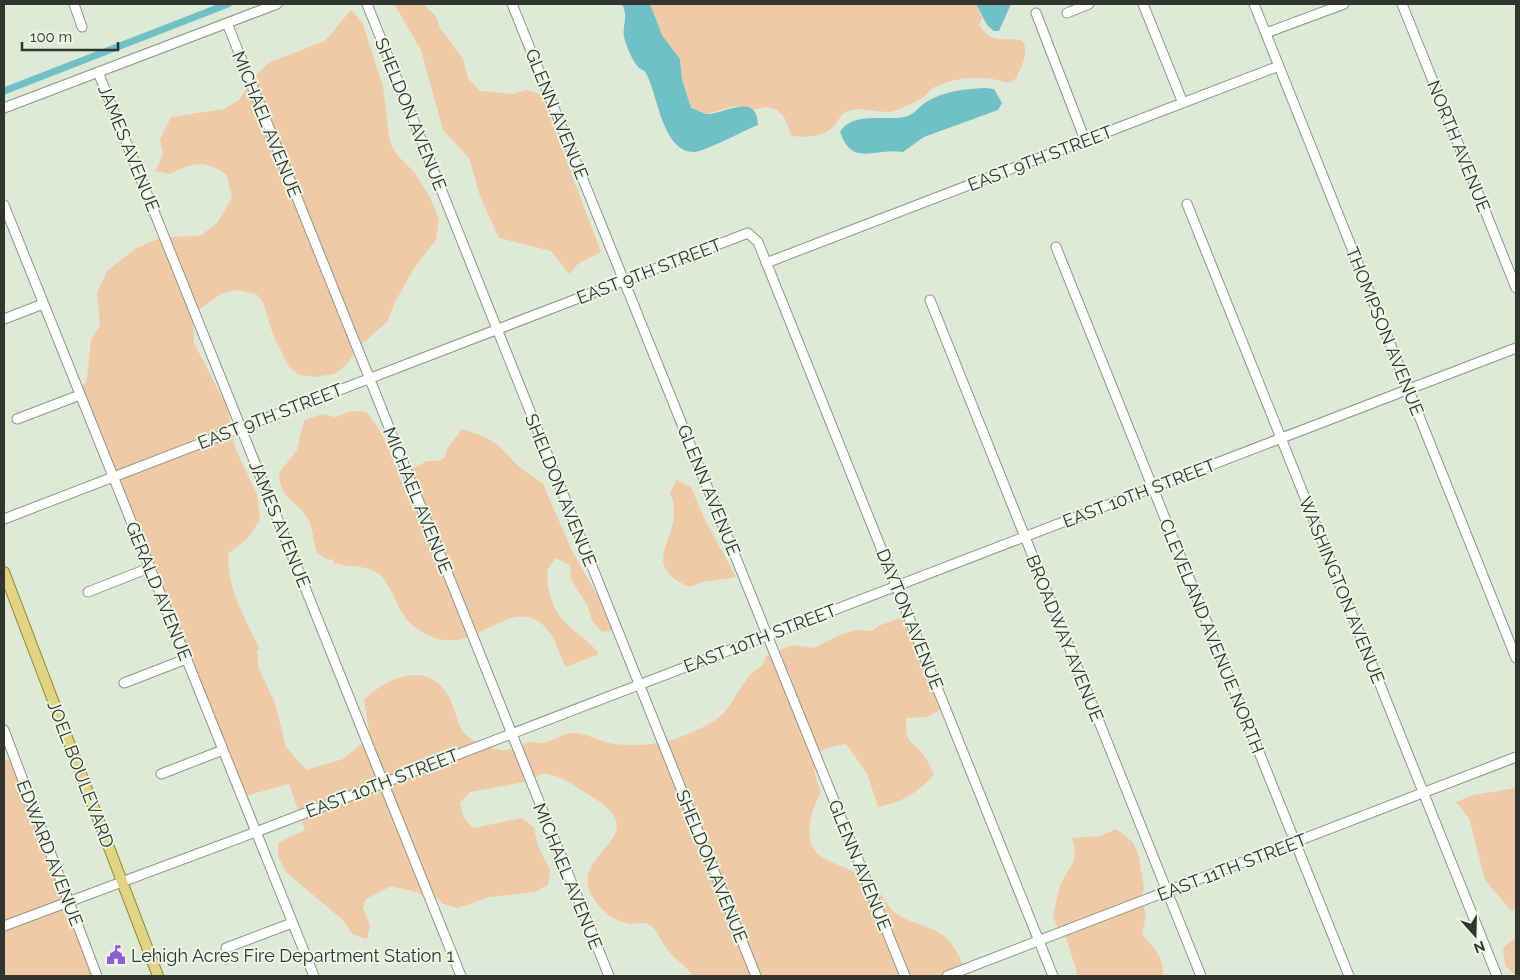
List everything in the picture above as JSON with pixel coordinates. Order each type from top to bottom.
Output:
[{"type":"main road","name":"JOEL BOULEVARD","points":[[4,572],[158,976]]},
{"type":"street","points":[[74,4],[82,27]]},
{"type":"street","points":[[4,108],[277,4]]},
{"type":"street","name":"SHELDON AVENUE","points":[[367,4],[756,976]]},
{"type":"street","name":"GLENN AVENUE","points":[[512,4],[905,976]]},
{"type":"street","points":[[1067,13],[1089,4]]},
{"type":"street","points":[[1143,4],[1183,102]]},
{"type":"street","name":"THOMPSON AVENUE","points":[[1254,4],[1516,658]]},
{"type":"street","points":[[1266,33],[1344,4]]},
{"type":"street","name":"NORTH AVENUE","points":[[1402,4],[1516,288]]},
{"type":"street","points":[[1036,13],[1085,140]]},
{"type":"street","name":"MICHAEL AVENUE","points":[[227,23],[609,976]]},
{"type":"street","name":"EAST 9TH STREET","points":[[4,519],[748,234],[758,242],[766,263],[1279,66]]},
{"type":"street","name":"JAMES AVENUE","points":[[98,72],[461,976]]},
{"type":"street","name":"WASHINGTON AVENUE","points":[[1186,204],[1497,976]]},
{"type":"street","name":"GERALD AVENUE","points":[[5,211],[314,976]]},
{"type":"street","name":"CLEVELAND AVENUE NORTH","points":[[1056,247],[1349,976]]},
{"type":"street","name":"DAYTON AVENUE","points":[[766,263],[1053,976]]},
{"type":"street","name":"BROADWAY AVENUE","points":[[930,300],[1201,976]]},
{"type":"street","points":[[4,319],[43,304]]},
{"type":"street","name":"EAST 10TH STREET","points":[[4,926],[256,832],[1516,348]]},
{"type":"street","points":[[17,420],[80,395]]},
{"type":"street","points":[[88,592],[150,568]]},
{"type":"street","points":[[124,683],[186,659]]},
{"type":"street","name":"EDWARD AVENUE","points":[[4,730],[97,976]]},
{"type":"street","points":[[161,774],[223,750]]},
{"type":"street","name":"EAST 11TH STREET","points":[[947,976],[1516,757]]},
{"type":"street","points":[[226,948],[292,923]]},
{"type":"shaded area","points":[[394,4],[423,4],[436,16],[440,28],[463,59],[468,78],[480,91],[513,94],[526,90],[541,94],[601,252],[579,263],[569,274],[551,251],[499,238],[480,196],[469,158],[443,130],[421,50]]},
{"type":"shaded area","points":[[650,4],[976,4],[982,18],[979,25],[985,33],[994,38],[1022,41],[1025,45],[1025,52],[1017,78],[1008,83],[980,78],[951,81],[933,88],[919,100],[894,111],[850,110],[843,114],[835,125],[826,132],[809,137],[792,136],[784,117],[777,110],[766,107],[751,110],[735,106],[706,114],[691,108],[682,79],[680,59],[662,35]]},
{"type":"shaded area","points":[[351,10],[363,24],[383,87],[390,142],[397,155],[415,173],[430,197],[439,220],[436,240],[414,268],[394,304],[388,321],[362,344],[346,365],[335,374],[314,377],[300,375],[289,367],[273,335],[263,302],[256,294],[236,290],[221,294],[197,311],[193,320],[194,343],[227,407],[235,448],[257,494],[260,520],[247,539],[229,553],[228,565],[233,589],[243,615],[260,649],[257,650],[259,669],[275,703],[286,747],[306,770],[343,759],[370,737],[364,699],[386,683],[410,675],[422,676],[433,680],[443,688],[451,701],[464,733],[476,742],[497,749],[508,750],[531,742],[545,742],[573,733],[623,745],[664,742],[702,728],[714,721],[728,708],[748,677],[763,665],[766,656],[793,645],[814,648],[839,635],[856,630],[872,631],[878,626],[903,617],[940,710],[926,717],[906,718],[907,734],[934,774],[916,792],[895,802],[878,807],[867,773],[846,744],[826,749],[819,753],[814,764],[814,771],[821,792],[812,815],[809,833],[810,841],[819,855],[854,872],[857,878],[869,881],[874,885],[897,914],[944,936],[955,949],[967,976],[693,976],[668,950],[652,927],[645,923],[624,923],[611,917],[600,907],[589,889],[588,875],[593,864],[616,833],[616,822],[609,810],[591,796],[564,780],[544,773],[525,782],[470,792],[460,803],[463,817],[473,828],[522,818],[534,828],[537,843],[550,870],[548,885],[535,892],[489,897],[458,908],[443,904],[439,899],[424,897],[417,892],[391,886],[366,899],[363,908],[370,925],[367,939],[352,934],[344,921],[286,872],[278,857],[278,843],[305,830],[289,784],[241,797],[79,394],[87,379],[91,340],[100,325],[97,293],[107,271],[135,249],[148,243],[164,237],[200,236],[217,223],[232,198],[227,175],[212,166],[205,164],[192,165],[170,174],[155,171],[163,155],[160,139],[171,117],[224,109],[239,100],[255,76],[270,62],[325,41]]},
{"type":"shaded area","points":[[352,411],[366,412],[374,421],[386,442],[408,498],[416,489],[408,471],[427,461],[440,461],[445,457],[447,449],[462,429],[485,437],[498,445],[518,466],[543,484],[573,553],[602,603],[612,631],[602,632],[592,620],[587,605],[571,579],[570,565],[556,558],[547,570],[551,599],[562,618],[592,645],[599,654],[566,667],[550,633],[537,620],[523,616],[509,619],[463,638],[447,641],[430,636],[411,624],[405,617],[389,587],[377,572],[363,567],[334,564],[333,559],[328,560],[316,552],[309,521],[300,508],[286,496],[280,483],[279,473],[297,450],[304,420],[323,414],[335,417]]},
{"type":"shaded area","points":[[677,480],[691,487],[703,516],[736,577],[703,582],[689,587],[674,578],[666,570],[663,561],[664,552],[671,532],[674,506],[670,493]]},
{"type":"shaded area","points":[[11,759],[93,976],[4,976],[4,761]]},
{"type":"shaded area","points":[[1516,788],[1516,906],[1512,912],[1485,880],[1469,818],[1456,802],[1473,795]]},
{"type":"shaded area","points":[[1116,829],[1133,842],[1139,857],[1144,889],[1141,895],[1146,915],[1142,934],[1160,958],[1163,976],[1078,976],[1064,931],[1057,926],[1053,916],[1059,889],[1074,860],[1075,854],[1072,838],[1100,836]]},
{"type":"shaded area","points":[[1516,937],[1516,976],[1505,965],[1503,948]]},
{"type":"water","points":[[622,4],[650,4],[662,35],[680,59],[682,79],[691,108],[706,114],[712,114],[737,107],[745,107],[752,109],[756,115],[758,125],[700,151],[684,150],[676,143],[663,122],[647,75],[632,58],[626,45],[624,37],[625,13]]},
{"type":"water","points":[[976,4],[1011,4],[999,31],[994,31],[987,25]]},
{"type":"water","points":[[994,89],[1002,103],[998,110],[924,137],[903,152],[858,153],[851,150],[845,143],[840,132],[853,121],[908,116],[926,102],[940,95],[962,90]]},
{"type":"waterway","points":[[4,91],[228,4]]},
{"type":"place","name":"Lehigh Acres Fire Department Station 1","points":[[116,955]]}]
